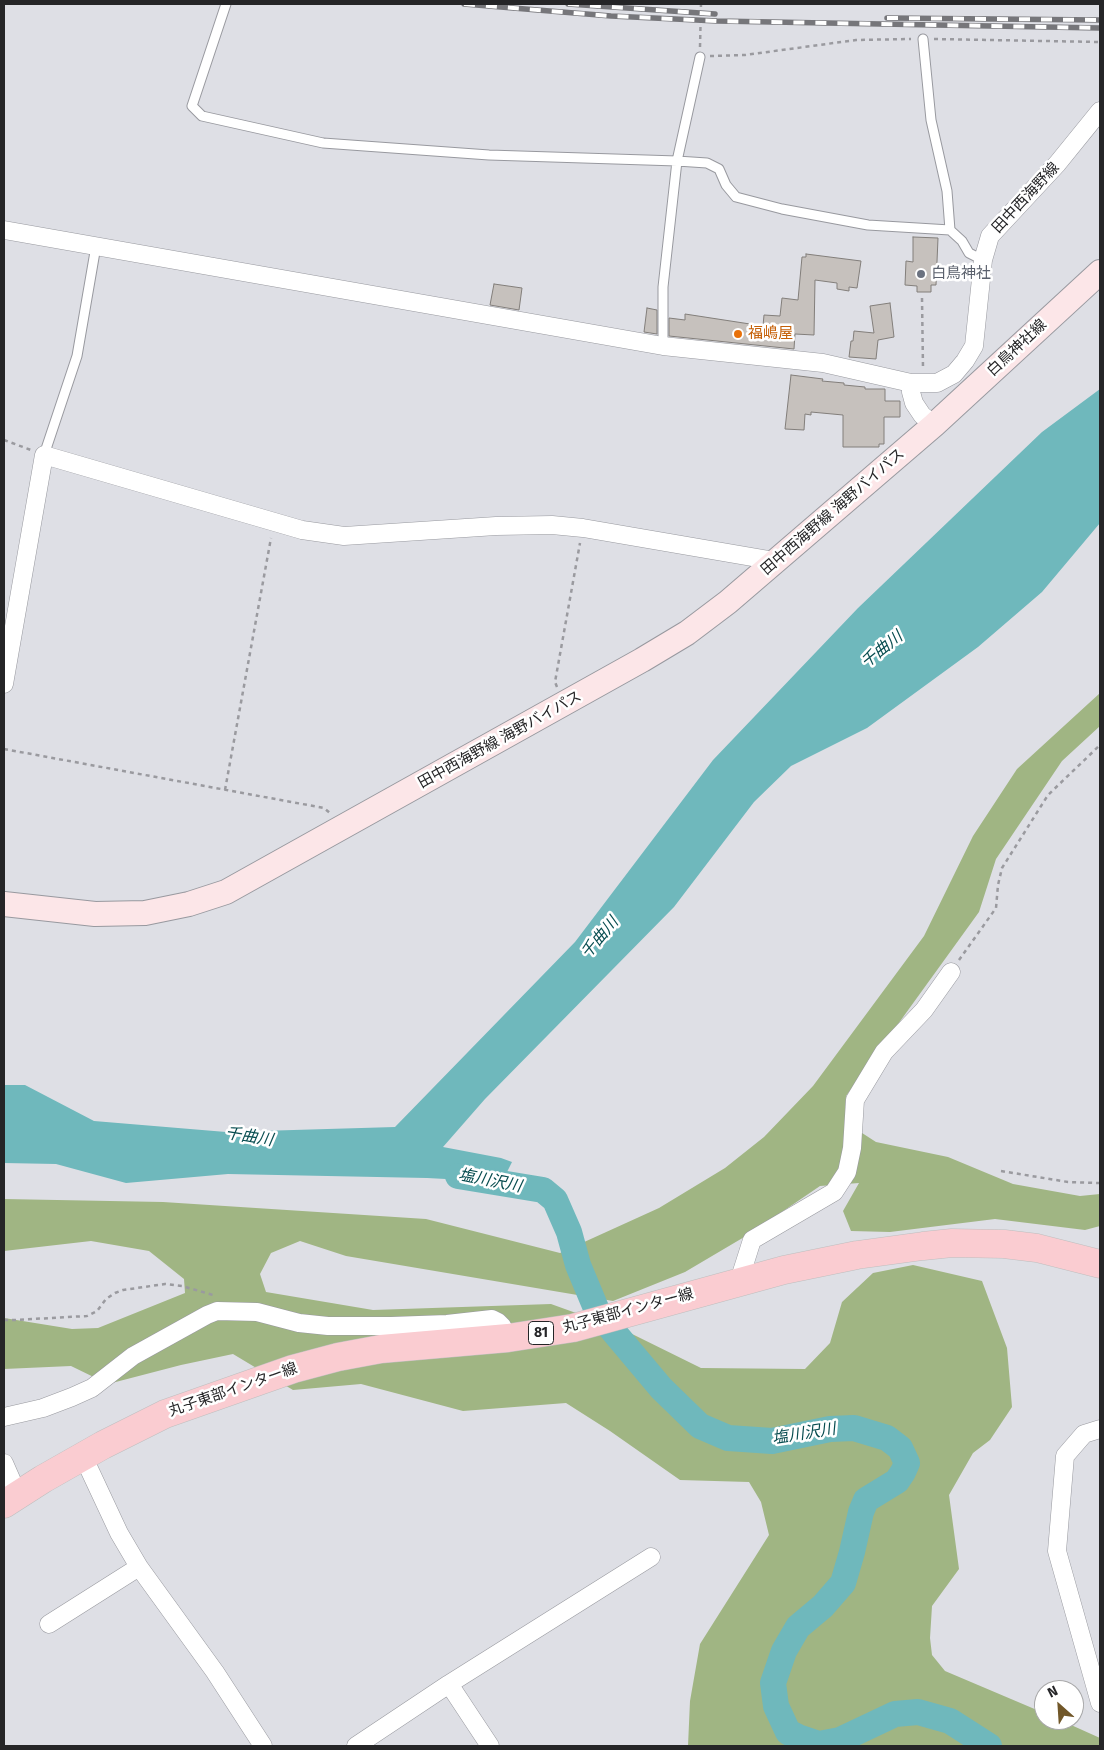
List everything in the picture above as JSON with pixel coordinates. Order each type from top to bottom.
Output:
[{"type":"main road","name":"丸子東部インター線","points":[[11,1499],[126,1432],[165,1414],[293,1369],[338,1357],[381,1350],[508,1338],[573,1328],[793,1268],[857,1255],[952,1243],[1004,1244],[1037,1248],[1100,1264]]},
{"type":"street","name":"田中西海野線","points":[[917,383],[937,383],[954,374],[965,361],[974,346],[983,260],[990,236],[1057,164],[1100,111]]},
{"type":"street","points":[[4,230],[663,346],[823,363],[917,383],[911,392],[914,403],[922,415],[934,424]]},
{"type":"street","name":"白鳥神社線","points":[[934,424],[1100,272]]},
{"type":"street","name":"田中西海野線 海野バイパス","points":[[4,904],[95,914],[144,914],[189,904],[226,892],[562,706],[687,633],[709,618],[934,424]]},
{"type":"street","points":[[4,684],[44,455],[302,530],[344,536],[496,526],[552,525],[583,528],[775,561]]},
{"type":"street","points":[[740,1281],[752,1240],[834,1192],[847,1172],[852,1148],[855,1100],[884,1052],[924,1010],[951,972]]},
{"type":"street","points":[[4,1417],[43,1408],[92,1388],[133,1356],[207,1314],[217,1311],[257,1312],[299,1323],[328,1326],[428,1325],[492,1320],[502,1326],[508,1338]]},
{"type":"street","points":[[1100,1429],[1084,1434],[1065,1456],[1057,1551],[1100,1703]]},
{"type":"street","points":[[83,1456],[119,1534],[140,1567],[215,1672],[263,1746]]},
{"type":"street","points":[[4,1463],[11,1499]]},
{"type":"street","points":[[356,1746],[448,1684],[651,1557]]},
{"type":"street","points":[[49,1624],[140,1567]]},
{"type":"street","points":[[448,1684],[490,1746]]},
{"type":"lane","points":[[226,4],[192,106],[202,116],[323,143],[489,155],[707,163],[720,169],[726,185],[736,197],[782,209],[868,225],[950,230],[962,240],[969,253],[983,260]]},
{"type":"lane","points":[[923,39],[931,120],[947,190],[950,230]]},
{"type":"lane","points":[[663,346],[663,287],[677,161],[700,57]]},
{"type":"lane","points":[[44,455],[77,356],[96,246]]},
{"type":"path","points":[[701,4],[700,57],[745,55],[856,40],[923,39],[1100,42]]},
{"type":"path","points":[[917,383],[922,298]]},
{"type":"path","points":[[4,440],[44,455]]},
{"type":"path","points":[[225,790],[274,522]]},
{"type":"path","points":[[562,706],[555,682],[583,528]]},
{"type":"path","points":[[951,972],[996,908],[1002,868],[1048,795],[1100,744]]},
{"type":"path","points":[[4,749],[324,808],[344,826]]},
{"type":"path","points":[[1001,1171],[1068,1182],[1100,1183]]},
{"type":"path","points":[[4,1320],[87,1316],[97,1312],[106,1299],[115,1293],[123,1290],[165,1284],[182,1286],[216,1296]]},
{"type":"green space","points":[[1100,693],[1100,726],[1062,761],[996,859],[979,912],[846,1096],[845,1122],[876,1142],[948,1157],[1013,1184],[1080,1196],[1100,1194],[1100,1226],[1085,1230],[995,1219],[890,1232],[851,1231],[843,1211],[859,1183],[820,1186],[751,1233],[685,1272],[613,1301],[346,1256],[300,1241],[271,1253],[260,1274],[266,1292],[373,1310],[551,1304],[626,1331],[701,1368],[805,1369],[830,1343],[842,1302],[873,1273],[913,1265],[982,1281],[1007,1348],[1012,1407],[990,1440],[973,1453],[949,1495],[959,1569],[932,1606],[930,1638],[932,1655],[945,1671],[1034,1709],[1034,1730],[1082,1730],[1100,1738],[1100,1746],[688,1746],[690,1701],[700,1644],[769,1535],[761,1502],[749,1482],[680,1480],[566,1403],[463,1411],[361,1384],[293,1390],[233,1354],[108,1384],[71,1366],[4,1369],[4,1318],[72,1329],[98,1328],[185,1293],[184,1279],[149,1251],[91,1241],[4,1251],[4,1199],[163,1202],[426,1219],[560,1253],[659,1208],[725,1168],[764,1137],[813,1086],[924,936],[973,836],[1017,769]]},
{"type":"water","name":"千曲川","points":[[1100,389],[1100,523],[1042,592],[978,647],[867,728],[791,766],[754,802],[674,907],[485,1099],[443,1147],[501,1158],[512,1162],[502,1182],[427,1178],[228,1174],[126,1183],[56,1164],[4,1163],[4,1085],[25,1085],[94,1121],[226,1132],[395,1127],[575,942],[713,760],[858,608],[1042,432]]},
{"type":"building","name":"白鳥神社","points":[[913,237],[938,238],[936,285],[931,285],[931,292],[917,292],[917,286],[905,285],[906,261],[913,262]]},
{"type":"building","points":[[806,254],[861,261],[857,288],[849,287],[849,291],[837,289],[837,283],[815,280],[814,335],[795,334],[794,349],[669,336],[669,318],[685,320],[685,314],[763,326],[764,315],[780,316],[782,298],[798,300],[802,257],[806,257]]},
{"type":"building","points":[[494,284],[522,288],[519,310],[490,305]]},
{"type":"building","points":[[890,303],[894,337],[878,340],[876,359],[849,357],[854,331],[874,333],[870,306]]},
{"type":"building","points":[[647,308],[657,310],[657,334],[644,332]]},
{"type":"building","points":[[791,375],[823,379],[822,381],[844,383],[844,385],[865,387],[865,389],[885,389],[885,401],[900,401],[900,417],[884,417],[884,444],[879,444],[879,447],[843,447],[843,415],[811,412],[811,415],[805,414],[804,430],[785,429]]},
{"type":"waterway","name":"塩川沢川","points":[[458,1176],[543,1190],[555,1200],[569,1232],[578,1265],[598,1313],[661,1388],[700,1426],[728,1438],[772,1441],[830,1429],[854,1428],[887,1438],[900,1448],[907,1463],[897,1481],[866,1500],[861,1512],[843,1583],[823,1606],[798,1627],[784,1651],[773,1683],[776,1706],[788,1732],[819,1744],[840,1740],[895,1714],[918,1712],[950,1721],[989,1746]]},
{"type":"railway","points":[[464,4],[611,16],[717,21],[1100,28]]},
{"type":"railway","points":[[568,4],[715,14]]},
{"type":"railway","points":[[887,18],[1100,20]]},
{"type":"place","name":"白鳥神社","points":[[921,274]]},
{"type":"place","name":"福嶋屋","points":[[738,334]]}]
